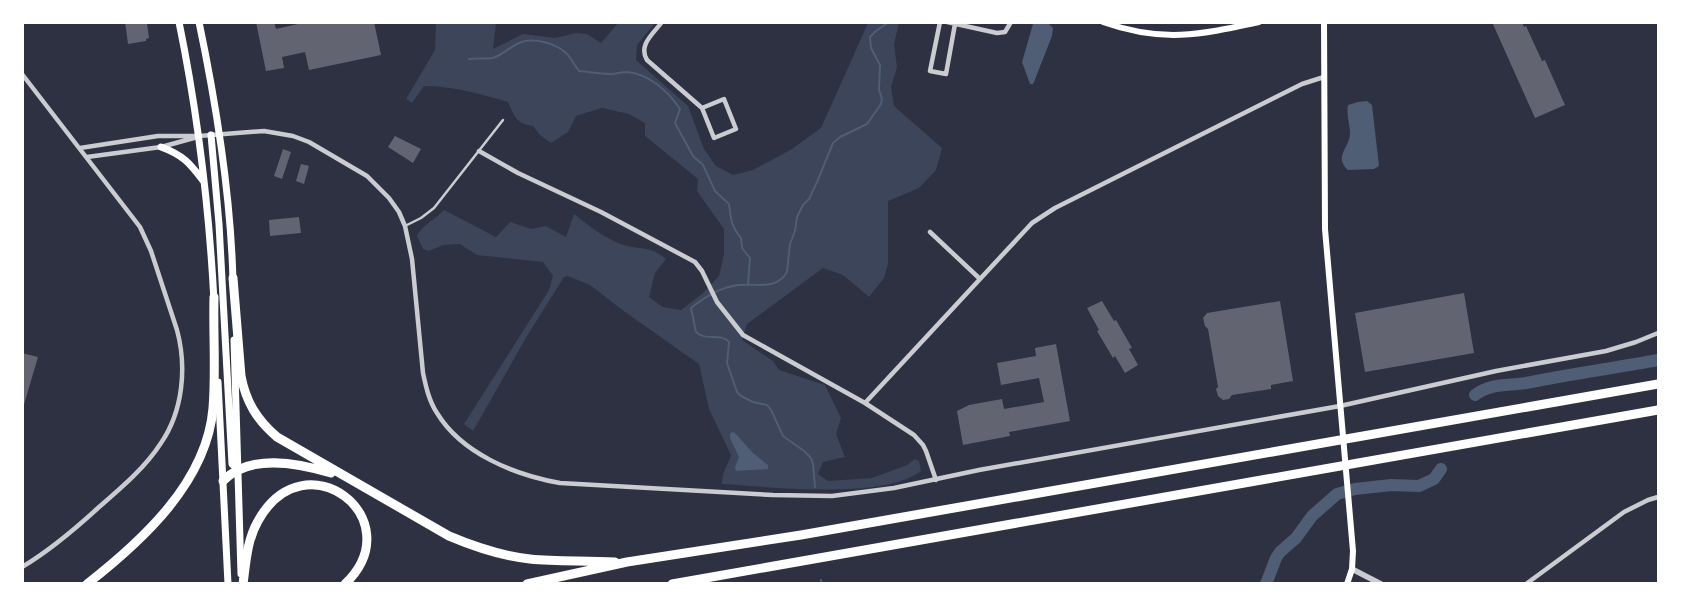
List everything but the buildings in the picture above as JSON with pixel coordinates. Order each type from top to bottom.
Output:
[{"type":"highway","points":[[233,278],[241,376],[244,390],[256,416],[277,437],[449,536],[488,551],[537,560],[627,562]]},
{"type":"highway","points":[[87,584],[122,557],[147,532],[181,490],[202,451],[213,408],[214,297]]},
{"type":"highway","points":[[527,584],[627,562],[801,535],[1658,384]]},
{"type":"highway","points":[[672,584],[1658,410]]},
{"type":"highway","points":[[224,481],[237,470],[260,464],[294,464],[348,479]]},
{"type":"highway","points":[[243,584],[251,537],[264,510],[282,492],[310,484],[326,486],[340,492],[354,503],[363,520],[367,540],[364,559],[354,576],[345,584]]},
{"type":"highway","points":[[684,584],[701,578]]},
{"type":"main road","points":[[179,22],[199,136],[205,184],[214,297],[228,584]]},
{"type":"main road","points":[[199,22],[220,134],[226,181],[233,278],[237,470],[243,584]]},
{"type":"main road","points":[[1102,22],[1122,29],[1171,36],[1215,32],[1259,22]]},
{"type":"main road","points":[[1324,22],[1325,229],[1353,551],[1352,569],[1347,584]]},
{"type":"main road","points":[[210,135],[220,224],[232,464],[237,470]]},
{"type":"main road","points":[[161,147],[180,155],[189,162],[205,184]]},
{"type":"street","points":[[662,22],[644,44],[643,55],[651,65],[702,108],[714,138],[736,129],[724,99],[702,108]]},
{"type":"street","points":[[940,22],[930,71],[946,74],[955,24]]},
{"type":"street","points":[[948,22],[997,33],[1005,32],[1011,22]]},
{"type":"street","points":[[22,74],[140,227],[180,340],[182,362],[181,390],[177,407],[167,433],[152,456],[80,524],[22,567]]},
{"type":"street","points":[[865,403],[1021,233],[1042,215],[1302,84],[1324,77]]},
{"type":"street","points":[[80,148],[158,136],[199,136],[264,131],[286,134],[309,142],[367,176],[380,187],[399,212],[405,226],[412,259],[423,373],[437,413],[455,436],[483,455],[534,478],[560,483],[805,496],[857,494],[936,480],[979,470],[1340,406],[1496,371],[1606,351],[1658,334]]},
{"type":"street","points":[[87,157],[161,147],[199,136]]},
{"type":"street","points":[[479,151],[518,173],[601,212],[695,262],[726,315],[743,335],[865,403],[919,440],[926,451],[936,480]]},
{"type":"street","points":[[930,232],[979,278]]},
{"type":"street","points":[[1526,584],[1624,512],[1658,497]]},
{"type":"street","points":[[1352,569],[1381,584]]},
{"type":"lane","points":[[405,226],[421,218],[434,208],[503,120]]},
{"type":"shaded area","points":[[436,23],[496,23],[493,49],[523,34],[555,38],[576,33],[587,34],[601,43],[618,23],[655,23],[637,45],[636,60],[688,106],[704,149],[716,166],[733,175],[753,170],[792,149],[821,128],[868,23],[899,23],[894,44],[897,67],[891,87],[894,106],[942,148],[936,170],[919,188],[888,201],[888,264],[884,278],[869,297],[843,275],[823,268],[747,324],[742,340],[773,361],[779,370],[825,385],[841,418],[836,434],[845,457],[823,462],[818,474],[828,481],[872,478],[907,465],[915,459],[919,461],[921,471],[904,480],[881,486],[854,489],[796,489],[722,484],[724,472],[731,455],[709,409],[699,364],[590,285],[568,276],[564,277],[527,336],[473,431],[464,424],[549,290],[553,276],[543,262],[477,255],[460,244],[443,245],[429,251],[423,249],[417,236],[419,232],[444,210],[496,237],[510,222],[531,229],[546,226],[566,237],[574,214],[608,238],[628,246],[654,251],[666,259],[655,273],[649,297],[663,307],[681,310],[702,294],[719,276],[724,254],[724,229],[697,191],[698,179],[645,136],[645,123],[629,114],[602,108],[576,116],[568,132],[551,143],[540,135],[533,126],[519,121],[508,102],[477,93],[435,86],[424,86],[412,103],[406,99],[435,50]]},
{"type":"shaded area","points":[[1048,23],[1053,28],[1052,36],[1034,82],[1030,84],[1022,62],[1033,24]]},
{"type":"shaded area","points":[[1367,101],[1372,105],[1379,166],[1374,169],[1348,170],[1344,165],[1342,156],[1350,133],[1347,113],[1348,105]]},
{"type":"shaded area","points":[[732,432],[768,465],[768,469],[736,471],[735,467],[739,457],[730,438]]},
{"type":"waterway","points":[[815,487],[811,458],[783,436],[767,405],[753,402],[737,392],[727,363],[729,342],[722,338],[700,335],[696,332],[691,308],[706,297],[727,287],[769,284],[776,282],[787,272],[790,244],[795,231],[797,217],[803,205],[809,199],[833,143],[840,137],[867,124],[881,104],[882,99],[879,90],[880,65],[871,48],[870,37],[889,22]]},
{"type":"waterway","points":[[469,59],[493,58],[523,42],[544,42],[558,47],[568,55],[579,71],[611,74],[635,73],[650,80],[664,90],[680,109],[675,123],[693,156],[703,165],[715,191],[729,204],[733,226],[741,238],[742,248],[750,258],[748,285]]},
{"type":"waterway","points":[[1475,395],[1487,388],[1658,360]]},
{"type":"waterway","points":[[1266,584],[1280,552],[1296,538],[1312,516],[1337,494],[1355,489],[1391,485],[1419,486],[1434,479],[1441,469]]},
{"type":"waterway","points":[[821,580],[822,584]]}]
